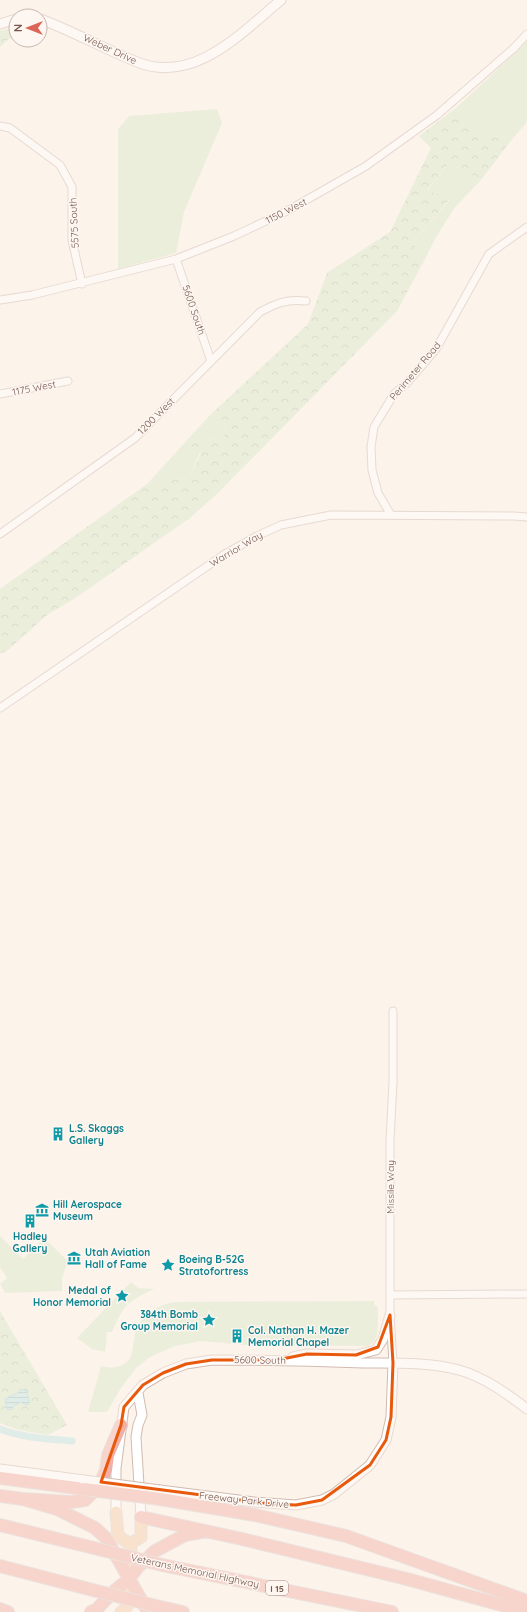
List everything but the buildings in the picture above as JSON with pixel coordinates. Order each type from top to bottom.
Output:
[{"type":"highway","points":[[23,1500],[71,1502],[85,1500],[99,1486],[106,1470],[108,1455],[121,1425]]},
{"type":"highway","points":[[0,1478],[84,1484],[160,1495],[346,1536],[527,1601]]},
{"type":"highway","points":[[0,1496],[23,1500],[56,1509],[95,1528],[106,1538],[129,1579],[152,1609]]},
{"type":"highway","points":[[141,1517],[403,1578],[527,1612]]},
{"type":"highway","name":"Veterans Memorial Highway","points":[[0,1524],[162,1565],[392,1612]]},
{"type":"highway","points":[[91,1612],[97,1609],[112,1593],[129,1579],[138,1567],[155,1551],[185,1535],[206,1531]]},
{"type":"highway","points":[[0,1566],[85,1588],[152,1609],[183,1612]]},
{"type":"highway","points":[[0,1609],[8,1612]]},
{"type":"main road","name":"Weber Drive","points":[[48,21],[138,63],[169,69],[197,62],[224,48],[282,0]]},
{"type":"main road","points":[[277,1360],[307,1354],[356,1355],[376,1350],[383,1340],[390,1314]]},
{"type":"main road","name":"5600 South","points":[[130,1544],[118,1536],[116,1512],[116,1468],[124,1407],[138,1393],[143,1385],[162,1373],[186,1364],[212,1360],[277,1360],[393,1363],[434,1366],[458,1370],[481,1378],[527,1409]]},
{"type":"main road","name":"Freeway Park Drive","points":[[160,1495],[296,1505],[322,1500],[334,1494],[370,1465],[386,1440],[391,1417],[393,1363]]},
{"type":"main road","points":[[127,1610],[130,1544],[141,1537],[136,1437],[138,1425],[142,1415],[138,1393]]},
{"type":"main road","points":[[0,1469],[84,1484]]},
{"type":"street","name":"1150 West","points":[[0,300],[32,296],[176,259],[234,236],[287,211],[366,166],[437,115],[514,48],[527,34]]},
{"type":"street","name":"5575 South","points":[[0,126],[10,128],[60,165],[72,187],[72,240],[82,284]]},
{"type":"street","name":"Perimeter Road","points":[[391,515],[378,493],[372,470],[371,447],[374,427],[394,394],[406,384],[436,349],[490,254],[527,227]]},
{"type":"street","name":"5600 South","points":[[176,259],[211,361]]},
{"type":"street","name":"1200 West","points":[[0,534],[135,438],[260,312],[278,302],[293,300],[306,301]]},
{"type":"street","name":"1175 West","points":[[0,394],[68,381]]},
{"type":"street","name":"Warrior Way","points":[[0,708],[225,554],[257,536],[281,525],[331,515],[527,517]]},
{"type":"street","name":"Missile Way","points":[[393,1011],[393,1082],[390,1141],[390,1314],[393,1363]]},
{"type":"street","points":[[390,1295],[527,1294]]},
{"type":"highlighted area","points":[[390,1315],[393,1363],[391,1417],[386,1440],[370,1465],[322,1500],[296,1505],[271,1504],[101,1482],[121,1425],[124,1407],[143,1385],[163,1373],[186,1364],[212,1360],[277,1360],[307,1354],[356,1355],[378,1347]]},
{"type":"green space","points":[[8,29],[8,40],[0,47],[0,31]]},
{"type":"green space","points":[[527,40],[527,122],[513,138],[465,128],[456,108]]},
{"type":"green space","points":[[456,108],[465,128],[513,138],[481,180],[449,163],[427,190],[450,199],[413,242],[424,261],[397,311],[217,494],[190,518],[74,599],[47,615],[8,650],[0,654],[0,589],[147,484],[189,478],[201,453],[191,450],[190,445],[206,438],[222,441],[226,431],[210,415],[308,324],[327,273],[390,232],[431,148],[419,136]]},
{"type":"green space","points":[[217,109],[222,123],[184,212],[176,253],[118,269],[118,129],[129,116]]},
{"type":"green space","points":[[449,163],[481,180],[455,207],[435,239],[424,261],[413,242],[450,200],[427,191]]},
{"type":"green space","points":[[210,415],[226,431],[222,441],[206,438],[189,478],[147,484]]},
{"type":"green space","points":[[0,1236],[23,1259],[44,1238],[68,1261],[62,1278],[62,1291],[5,1293],[0,1284],[7,1278],[0,1267]]},
{"type":"green space","points":[[131,1282],[138,1288],[154,1289],[137,1297],[123,1310],[112,1332],[107,1332],[105,1352],[92,1349],[77,1338]]},
{"type":"green space","points":[[374,1301],[374,1304],[378,1308],[378,1330],[375,1339],[368,1346],[246,1345],[201,1341],[175,1346],[150,1357],[136,1368],[121,1388],[107,1412],[88,1412],[101,1366],[118,1367],[129,1360],[132,1354],[134,1338],[140,1322],[155,1308],[175,1302]]},
{"type":"green space","points":[[0,1311],[67,1425],[48,1435],[19,1430],[0,1423]]},
{"type":"water","points":[[21,1389],[27,1391],[29,1404],[26,1405],[21,1402],[15,1405],[11,1410],[7,1409],[5,1399]]},
{"type":"waterway","points":[[0,1429],[27,1436],[72,1441]]},
{"type":"place","name":"L.S. Skaggs Gallery","points":[[58,1134]]},
{"type":"place","name":"Hill Aerospace Museum","points":[[42,1210]]},
{"type":"place","name":"Hadley Gallery","points":[[30,1221]]},
{"type":"place","name":"Utah Aviation Hall of Fame","points":[[74,1258]]},
{"type":"place","name":"Boeing B-52G Stratofortress","points":[[168,1265]]},
{"type":"place","name":"Medal of Honor Memorial","points":[[122,1296]]},
{"type":"place","name":"384th Bomb Group Memorial","points":[[209,1320]]},
{"type":"place","name":"Col. Nathan H. Mazer Memorial Chapel","points":[[237,1336]]}]
